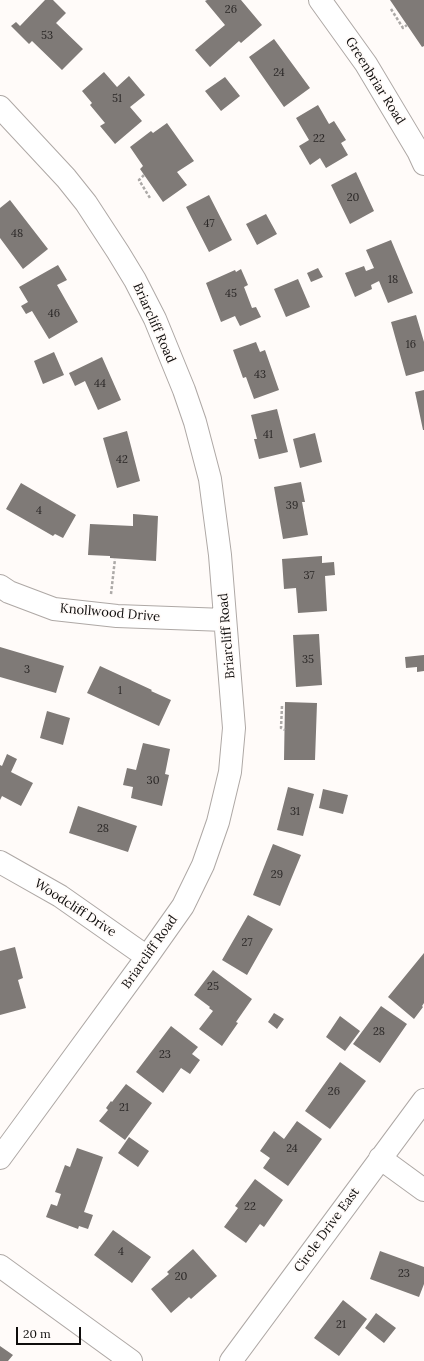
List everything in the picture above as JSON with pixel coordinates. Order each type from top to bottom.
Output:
[{"type":"street","name":"Greenbriar Road","points":[[320,0],[366,64],[418,150],[424,164]]},
{"type":"street","name":"Briarcliff Road","points":[[0,107],[66,178],[86,203],[118,252],[135,280],[155,320],[184,390],[195,422],[210,479],[220,555],[234,728],[230,772],[218,822],[203,865],[183,906],[148,957],[0,1158]]},
{"type":"street","name":"Knollwood Drive","points":[[0,586],[9,592],[54,609],[117,616],[225,620]]},
{"type":"street","name":"Woodcliff Drive","points":[[0,862],[60,896],[148,957]]},
{"type":"street","name":"Circle Drive East","points":[[231,1361],[424,1100]]},
{"type":"street","points":[[380,1158],[424,1190]]},
{"type":"street","points":[[0,1266],[131,1361]]},
{"type":"path","points":[[391,9],[403,28],[407,26]]},
{"type":"path","points":[[144,175],[139,180],[150,198]]},
{"type":"path","points":[[111,598],[115,559]]},
{"type":"path","points":[[282,706],[281,728],[284,730]]},
{"type":"building","points":[[45,0],[53,0],[66,13],[56,23],[83,49],[62,70],[32,41],[29,44],[11,26],[16,22],[20,26]]},
{"type":"building","points":[[241,0],[262,25],[241,43],[239,41],[210,67],[195,50],[225,25],[205,1]]},
{"type":"building","points":[[390,0],[424,0],[424,46],[422,47]]},
{"type":"building","points":[[274,39],[310,88],[284,107],[249,57]]},
{"type":"building","points":[[104,72],[117,87],[129,76],[145,95],[130,107],[142,121],[115,144],[100,126],[105,123],[90,105],[92,103],[82,91]]},
{"type":"building","points":[[225,77],[240,96],[221,111],[205,91]]},
{"type":"building","points":[[318,105],[329,124],[334,121],[346,140],[341,143],[348,155],[326,168],[320,158],[310,165],[299,146],[309,140],[296,118]]},
{"type":"building","points":[[167,123],[194,161],[177,172],[187,185],[163,202],[140,169],[143,166],[130,147],[151,131],[153,133]]},
{"type":"building","points":[[356,172],[374,211],[350,224],[331,185]]},
{"type":"building","points":[[209,195],[232,240],[209,252],[186,207]]},
{"type":"building","points":[[10,200],[48,249],[23,269],[0,238],[0,208]]},
{"type":"building","points":[[266,214],[277,234],[257,245],[246,224]]},
{"type":"building","points":[[391,240],[413,293],[388,303],[379,281],[371,285],[372,289],[355,297],[345,273],[364,266],[366,271],[374,268],[366,250]]},
{"type":"building","points":[[58,265],[67,280],[57,285],[78,322],[49,339],[32,311],[26,314],[21,306],[28,302],[19,287]]},
{"type":"building","points":[[318,268],[323,277],[311,282],[307,273]]},
{"type":"building","points":[[241,269],[248,285],[244,287],[252,308],[256,307],[261,317],[240,326],[235,316],[221,322],[206,283],[235,270],[236,272]]},
{"type":"building","points":[[298,279],[310,307],[286,317],[274,289]]},
{"type":"building","points":[[416,315],[424,342],[424,371],[406,376],[391,322]]},
{"type":"building","points":[[256,342],[260,352],[265,350],[279,390],[254,399],[246,377],[243,378],[233,350]]},
{"type":"building","points":[[54,352],[64,375],[43,384],[34,361]]},
{"type":"building","points":[[102,357],[121,400],[98,410],[85,381],[75,386],[69,373]]},
{"type":"building","points":[[424,390],[424,430],[423,430],[415,392]]},
{"type":"building","points":[[277,409],[288,452],[259,459],[254,439],[257,439],[251,415]]},
{"type":"building","points":[[127,431],[140,481],[117,488],[103,438]]},
{"type":"building","points":[[315,433],[322,462],[300,468],[293,439]]},
{"type":"building","points":[[301,482],[305,502],[302,502],[308,535],[283,539],[274,487]]},
{"type":"building","points":[[21,483],[76,515],[63,538],[55,534],[53,536],[6,509]]},
{"type":"building","points":[[133,514],[158,516],[156,561],[88,555],[90,524],[133,526]]},
{"type":"building","points":[[322,556],[322,563],[334,562],[335,575],[325,576],[327,611],[298,613],[296,588],[284,589],[282,559]]},
{"type":"building","points":[[319,634],[322,685],[296,687],[293,635]]},
{"type":"building","points":[[0,647],[64,666],[56,693],[0,677]]},
{"type":"building","points":[[424,655],[424,671],[417,672],[417,667],[406,668],[405,657]]},
{"type":"building","points":[[100,666],[171,700],[159,726],[87,693]]},
{"type":"building","points":[[285,702],[317,703],[315,760],[284,760]]},
{"type":"building","points":[[47,711],[70,718],[63,745],[40,738]]},
{"type":"building","points":[[143,743],[170,749],[165,774],[169,775],[162,806],[131,798],[133,787],[123,785],[127,768],[136,770]]},
{"type":"building","points":[[7,754],[17,759],[11,772],[33,783],[21,806],[2,796],[0,800],[0,765],[2,766]]},
{"type":"building","points":[[288,787],[314,794],[303,836],[277,830]]},
{"type":"building","points":[[323,789],[348,795],[343,814],[319,808]]},
{"type":"building","points":[[78,806],[137,826],[128,852],[69,833]]},
{"type":"building","points":[[273,844],[301,855],[280,906],[253,895]]},
{"type":"building","points":[[248,915],[273,929],[247,975],[222,960]]},
{"type":"building","points":[[15,947],[23,978],[18,980],[26,1008],[0,1015],[0,951]]},
{"type":"building","points":[[424,953],[424,1003],[422,1006],[423,1007],[414,1019],[388,997]]},
{"type":"building","points":[[213,970],[252,999],[222,1046],[199,1029],[213,1011],[194,995]]},
{"type":"building","points":[[381,1006],[407,1024],[380,1063],[353,1044]]},
{"type":"building","points":[[274,1013],[284,1019],[277,1029],[268,1022]]},
{"type":"building","points":[[340,1016],[360,1031],[345,1051],[326,1037]]},
{"type":"building","points":[[171,1026],[198,1047],[192,1054],[200,1060],[190,1074],[181,1068],[163,1093],[136,1072]]},
{"type":"building","points":[[340,1062],[366,1081],[330,1129],[305,1111]]},
{"type":"building","points":[[126,1084],[152,1103],[125,1140],[99,1121],[108,1110],[106,1108],[111,1101],[112,1102]]},
{"type":"building","points":[[297,1121],[322,1139],[288,1186],[263,1168],[270,1158],[260,1151],[274,1131],[284,1139]]},
{"type":"building","points":[[129,1137],[149,1151],[138,1167],[118,1153]]},
{"type":"building","points":[[77,1148],[103,1157],[84,1212],[93,1215],[88,1229],[79,1226],[78,1229],[46,1217],[51,1204],[57,1206],[61,1194],[55,1192],[65,1165],[70,1167]]},
{"type":"building","points":[[255,1179],[283,1200],[264,1227],[260,1224],[246,1243],[224,1227],[238,1208],[235,1206]]},
{"type":"building","points":[[113,1230],[151,1257],[132,1283],[94,1255]]},
{"type":"building","points":[[193,1249],[217,1276],[191,1299],[189,1297],[171,1313],[151,1289],[169,1274],[167,1272]]},
{"type":"building","points":[[380,1251],[424,1267],[424,1284],[419,1297],[370,1279]]},
{"type":"building","points":[[343,1300],[367,1319],[339,1356],[314,1338]]},
{"type":"building","points":[[376,1313],[396,1328],[384,1343],[365,1328]]},
{"type":"building","points":[[0,1346],[13,1355],[8,1361],[0,1361]]}]
